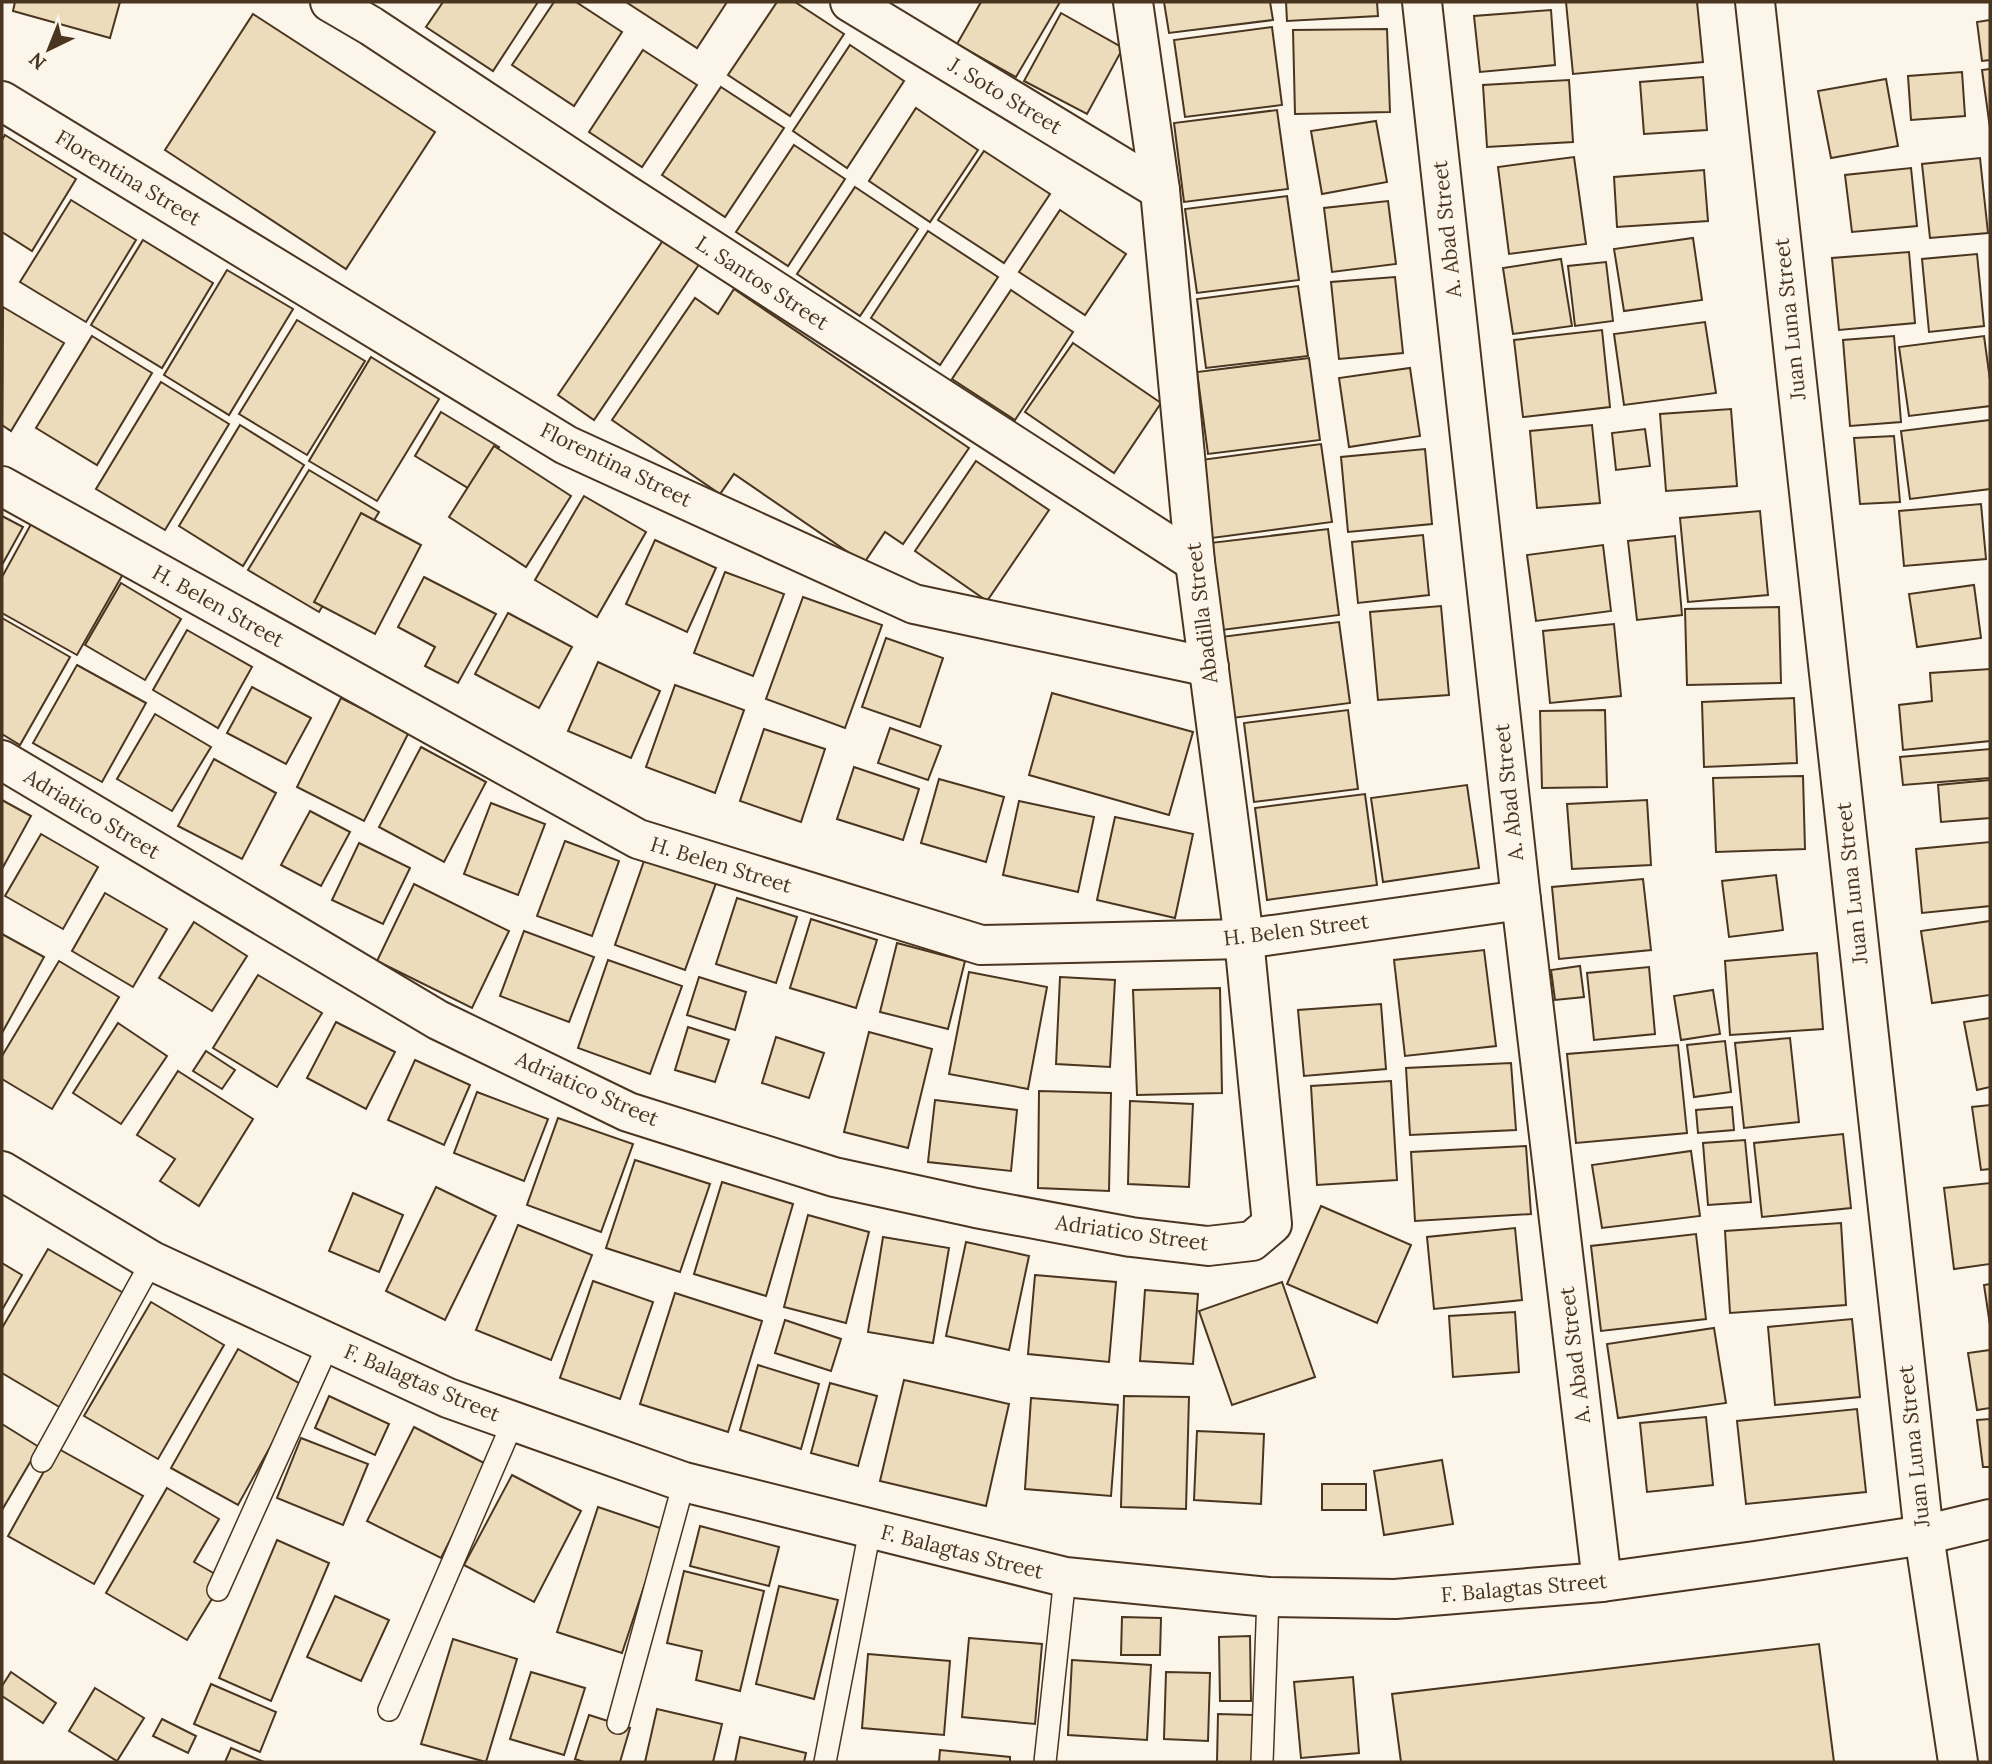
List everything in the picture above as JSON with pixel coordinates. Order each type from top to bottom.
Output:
[{"type":"street","name":"L. Santos Street","points":[[330,2],[371,26],[622,192],[1195,562]]},
{"type":"street","name":"J. Soto Street","points":[[850,2],[1160,190]]},
{"type":"street","name":"Abadilla Street","points":[[1133,2],[1160,190],[1195,562],[1244,939],[1272,1224]]},
{"type":"street","name":"A. Abad Street","points":[[1422,2],[1521,900],[1602,1582]]},
{"type":"street","name":"Juan Luna Street","points":[[1755,2],[1924,1535],[1958,1762]]},
{"type":"street","name":"Florentina Street","points":[[2,101],[566,444],[914,604],[1209,667]]},
{"type":"street","name":"H. Belen Street","points":[[2,486],[638,839],[981,944],[1244,939],[1521,900]]},
{"type":"street","name":"Adriatico Street","points":[[2,760],[438,1020],[628,1112],[834,1177],[976,1209],[1130,1237],[1208,1246],[1252,1241],[1272,1224]]},
{"type":"street","name":"F. Balagtas Street","points":[[2,1171],[152,1261],[448,1398],[684,1482],[1065,1577],[1268,1597],[1395,1599],[1602,1582],[1755,1562],[1924,1535],[1990,1519]]},
{"type":"lane","points":[[42,1461],[152,1261]]},
{"type":"lane","points":[[218,1590],[329,1343]]},
{"type":"lane","points":[[389,1710],[513,1422]]},
{"type":"lane","points":[[618,1723],[684,1482]]},
{"type":"lane","points":[[825,1762],[870,1530]]},
{"type":"lane","points":[[1045,1762],[1065,1577]]},
{"type":"lane","points":[[1262,1762],[1268,1597]]},
{"type":"building","points":[[15,2],[120,2],[110,38],[13,11]]},
{"type":"building","points":[[443,2],[538,2],[493,71],[426,27]]},
{"type":"building","points":[[554,2],[576,2],[622,32],[574,106],[512,65]]},
{"type":"building","points":[[626,2],[727,2],[697,48]]},
{"type":"building","points":[[777,2],[795,2],[844,34],[790,116],[728,75]]},
{"type":"building","points":[[981,2],[1060,2],[1016,77],[957,44]]},
{"type":"building","points":[[1164,2],[1270,2],[1273,20],[1169,33]]},
{"type":"building","points":[[1286,2],[1377,2],[1378,16],[1287,21]]},
{"type":"building","points":[[1566,2],[1697,2],[1703,62],[1573,74]]},
{"type":"building","points":[[1551,10],[1555,65],[1480,72],[1474,16]]},
{"type":"building","points":[[1061,13],[1123,48],[1087,114],[1024,81]]},
{"type":"building","points":[[253,14],[435,132],[346,269],[165,150]]},
{"type":"building","points":[[1990,20],[1990,60],[1982,61],[1977,22]]},
{"type":"building","points":[[1272,27],[1282,105],[1185,117],[1174,40]]},
{"type":"building","points":[[1387,29],[1390,112],[1295,114],[1293,30]]},
{"type":"building","points":[[850,45],[904,81],[847,168],[793,131]]},
{"type":"building","points":[[643,50],[697,85],[642,167],[589,132]]},
{"type":"building","points":[[1990,69],[1990,128],[1982,70]]},
{"type":"building","points":[[1962,72],[1965,116],[1911,120],[1908,76]]},
{"type":"building","points":[[1703,77],[1707,130],[1644,134],[1640,82]]},
{"type":"building","points":[[1886,79],[1898,146],[1831,158],[1818,91]]},
{"type":"building","points":[[1569,80],[1573,142],[1487,147],[1483,85]]},
{"type":"building","points":[[721,87],[784,128],[725,217],[662,175]]},
{"type":"building","points":[[916,108],[978,150],[930,222],[869,181]]},
{"type":"building","points":[[1277,110],[1288,189],[1184,202],[1174,123]]},
{"type":"building","points":[[1376,121],[1387,182],[1322,194],[1311,131]]},
{"type":"building","points":[[5,135],[76,179],[32,251],[2,232],[2,140]]},
{"type":"building","points":[[794,145],[845,179],[788,266],[736,232]]},
{"type":"building","points":[[984,151],[1050,194],[1004,263],[938,220]]},
{"type":"building","points":[[1574,157],[1586,244],[1509,254],[1498,167]]},
{"type":"building","points":[[1980,158],[1988,233],[1930,238],[1922,164]]},
{"type":"building","points":[[1911,168],[1917,226],[1852,232],[1845,175]]},
{"type":"building","points":[[1704,170],[1708,221],[1617,227],[1614,177]]},
{"type":"building","points":[[855,187],[918,229],[860,316],[797,274]]},
{"type":"building","points":[[1287,196],[1299,280],[1197,293],[1185,209]]},
{"type":"building","points":[[71,200],[136,240],[86,322],[20,282]]},
{"type":"building","points":[[1388,201],[1396,264],[1332,272],[1324,208]]},
{"type":"building","points":[[1060,210],[1126,254],[1085,315],[1019,272]]},
{"type":"building","points":[[928,231],[998,277],[940,365],[871,318]]},
{"type":"building","points":[[1693,238],[1702,300],[1624,311],[1614,249]]},
{"type":"building","points":[[664,239],[700,263],[594,420],[558,395]]},
{"type":"building","points":[[143,240],[213,283],[162,368],[91,325]]},
{"type":"building","points":[[1909,252],[1915,323],[1839,330],[1832,258]]},
{"type":"building","points":[[1977,254],[1984,326],[1929,332],[1922,259]]},
{"type":"building","points":[[1561,259],[1572,326],[1513,334],[1503,268]]},
{"type":"building","points":[[1606,262],[1613,321],[1575,326],[1568,266]]},
{"type":"building","points":[[227,270],[293,309],[229,415],[164,375]]},
{"type":"building","points":[[1395,277],[1403,353],[1339,359],[1331,282]]},
{"type":"building","points":[[1298,286],[1308,356],[1206,368],[1197,299]]},
{"type":"building","points":[[734,289],[969,448],[903,544],[885,532],[864,563],[734,474],[720,494],[612,420],[695,298],[718,314]]},
{"type":"building","points":[[1011,290],[1073,332],[1015,420],[952,379]]},
{"type":"building","points":[[3,307],[64,343],[11,431],[2,425]]},
{"type":"building","points":[[297,320],[365,361],[307,455],[239,414]]},
{"type":"building","points":[[1705,322],[1716,393],[1624,405],[1614,334]]},
{"type":"building","points":[[1602,330],[1610,407],[1523,417],[1514,340]]},
{"type":"building","points":[[92,336],[152,373],[97,465],[36,428]]},
{"type":"building","points":[[1894,336],[1901,422],[1850,426],[1843,340]]},
{"type":"building","points":[[1984,336],[1990,380],[1990,406],[1909,416],[1899,347]]},
{"type":"building","points":[[1073,343],[1161,403],[1114,473],[1025,412]]},
{"type":"building","points":[[371,357],[439,399],[377,501],[309,461]]},
{"type":"building","points":[[1309,358],[1320,440],[1208,454],[1197,372]]},
{"type":"building","points":[[1410,368],[1420,436],[1349,447],[1339,378]]},
{"type":"building","points":[[161,382],[229,424],[165,530],[96,489]]},
{"type":"building","points":[[1731,409],[1737,486],[1666,491],[1660,414]]},
{"type":"building","points":[[441,412],[499,447],[473,491],[415,456]]},
{"type":"building","points":[[1990,420],[1990,489],[1910,499],[1901,431]]},
{"type":"building","points":[[240,425],[304,465],[243,566],[179,526]]},
{"type":"building","points":[[1592,425],[1600,503],[1537,508],[1530,431]]},
{"type":"building","points":[[1645,429],[1650,466],[1616,470],[1612,433]]},
{"type":"building","points":[[1894,436],[1900,502],[1860,504],[1854,438]]},
{"type":"building","points":[[1321,444],[1332,522],[1212,538],[1201,460]]},
{"type":"building","points":[[494,446],[571,496],[526,567],[449,517]]},
{"type":"building","points":[[1425,449],[1432,524],[1348,532],[1341,457]]},
{"type":"building","points":[[976,461],[1049,510],[987,601],[915,551]]},
{"type":"building","points":[[309,470],[379,512],[319,612],[248,570]]},
{"type":"building","points":[[584,496],[646,532],[597,617],[535,580]]},
{"type":"building","points":[[1981,504],[1986,559],[1904,566],[1899,511]]},
{"type":"building","points":[[1760,511],[1768,595],[1688,602],[1680,518]]},
{"type":"building","points":[[361,513],[421,545],[375,634],[314,602]]},
{"type":"building","points":[[36,515],[127,567],[77,655],[2,613],[2,577]]},
{"type":"building","points":[[2,516],[23,527],[2,565]]},
{"type":"building","points":[[1328,529],[1339,615],[1222,630],[1210,543]]},
{"type":"building","points":[[1423,535],[1429,595],[1358,603],[1352,542]]},
{"type":"building","points":[[1675,536],[1682,615],[1637,620],[1628,541]]},
{"type":"building","points":[[655,540],[716,568],[687,632],[626,604]]},
{"type":"building","points":[[1603,545],[1611,611],[1536,621],[1527,555]]},
{"type":"building","points":[[725,572],[784,594],[753,676],[694,653]]},
{"type":"building","points":[[424,577],[496,614],[458,683],[425,666],[435,647],[398,627]]},
{"type":"building","points":[[121,583],[181,619],[145,680],[85,645]]},
{"type":"building","points":[[1974,585],[1981,638],[1917,647],[1909,594]]},
{"type":"building","points":[[803,597],[882,625],[845,728],[766,699]]},
{"type":"building","points":[[1441,606],[1449,695],[1378,700],[1370,612]]},
{"type":"building","points":[[1779,607],[1781,683],[1687,685],[1685,609]]},
{"type":"building","points":[[508,613],[572,647],[539,708],[475,674]]},
{"type":"building","points":[[2,618],[70,657],[20,745],[2,734]]},
{"type":"building","points":[[1339,622],[1350,703],[1232,718],[1221,637]]},
{"type":"building","points":[[1614,624],[1621,696],[1550,703],[1543,631]]},
{"type":"building","points":[[187,630],[252,667],[218,728],[153,690]]},
{"type":"building","points":[[886,638],[943,658],[920,727],[862,707]]},
{"type":"building","points":[[598,662],[660,691],[631,758],[568,731]]},
{"type":"building","points":[[77,665],[146,703],[102,782],[33,743]]},
{"type":"building","points":[[1990,669],[1990,741],[1903,750],[1899,705],[1932,701],[1930,673]]},
{"type":"building","points":[[675,685],[744,710],[715,793],[646,767]]},
{"type":"building","points":[[252,687],[311,718],[286,764],[227,733]]},
{"type":"building","points":[[1052,693],[1193,732],[1169,815],[1029,775]]},
{"type":"building","points":[[341,698],[409,732],[364,821],[297,787]]},
{"type":"building","points":[[1794,698],[1797,763],[1704,767],[1702,702]]},
{"type":"building","points":[[1348,710],[1358,789],[1254,802],[1244,723]]},
{"type":"building","points":[[1605,710],[1607,787],[1542,788],[1540,711]]},
{"type":"building","points":[[155,714],[211,747],[172,811],[117,779]]},
{"type":"building","points":[[890,728],[941,746],[928,780],[878,763]]},
{"type":"building","points":[[764,729],[825,749],[801,822],[740,801]]},
{"type":"building","points":[[421,747],[486,782],[444,862],[379,827]]},
{"type":"building","points":[[1990,749],[1990,778],[1903,785],[1900,757]]},
{"type":"building","points":[[214,759],[276,793],[242,859],[178,826]]},
{"type":"building","points":[[854,767],[919,789],[903,840],[837,819]]},
{"type":"building","points":[[1803,776],[1805,849],[1716,852],[1713,778]]},
{"type":"building","points":[[939,779],[1004,797],[986,862],[921,843]]},
{"type":"building","points":[[1990,780],[1990,818],[1941,822],[1938,785]]},
{"type":"building","points":[[1467,785],[1479,868],[1383,882],[1371,798]]},
{"type":"building","points":[[1365,794],[1377,885],[1267,900],[1255,808]]},
{"type":"building","points":[[2,800],[31,816],[2,869]]},
{"type":"building","points":[[1647,800],[1651,865],[1572,869],[1567,804]]},
{"type":"building","points":[[1019,801],[1094,817],[1078,892],[1003,875]]},
{"type":"building","points":[[491,803],[545,824],[518,895],[464,874]]},
{"type":"building","points":[[310,811],[350,832],[321,886],[281,865]]},
{"type":"building","points":[[1115,817],[1193,834],[1175,918],[1097,900]]},
{"type":"building","points":[[41,834],[98,867],[63,929],[5,896]]},
{"type":"building","points":[[565,841],[619,861],[592,936],[537,916]]},
{"type":"building","points":[[1990,842],[1990,906],[1922,913],[1916,849]]},
{"type":"building","points":[[359,843],[410,868],[383,924],[332,900]]},
{"type":"building","points":[[645,858],[716,883],[685,970],[615,945]]},
{"type":"building","points":[[1776,875],[1783,930],[1729,937],[1722,881]]},
{"type":"building","points":[[1643,879],[1651,950],[1559,959],[1552,887]]},
{"type":"building","points":[[414,884],[509,931],[472,1008],[377,961]]},
{"type":"building","points":[[105,893],[167,929],[133,987],[72,951]]},
{"type":"building","points":[[737,898],[797,917],[776,983],[716,964]]},
{"type":"building","points":[[811,919],[877,940],[856,1008],[790,988]]},
{"type":"building","points":[[1990,921],[1990,995],[1932,1003],[1921,931]]},
{"type":"building","points":[[194,922],[247,956],[212,1011],[159,978]]},
{"type":"building","points":[[524,931],[594,957],[569,1022],[500,996]]},
{"type":"building","points":[[2,934],[44,957],[2,1033]]},
{"type":"building","points":[[897,943],[965,961],[948,1029],[880,1012]]},
{"type":"building","points":[[1484,950],[1496,1046],[1405,1056],[1394,960]]},
{"type":"building","points":[[1817,953],[1823,1029],[1730,1035],[1725,961]]},
{"type":"building","points":[[608,960],[682,986],[650,1074],[578,1048]]},
{"type":"building","points":[[59,961],[119,997],[52,1109],[2,1079],[2,1056]]},
{"type":"building","points":[[1580,966],[1584,997],[1555,1000],[1551,970]]},
{"type":"building","points":[[1649,967],[1655,1034],[1594,1040],[1587,973]]},
{"type":"building","points":[[969,972],[1047,987],[1028,1089],[949,1074]]},
{"type":"building","points":[[258,975],[322,1013],[277,1087],[213,1048]]},
{"type":"building","points":[[699,977],[746,992],[735,1030],[687,1015]]},
{"type":"building","points":[[1060,977],[1115,980],[1110,1067],[1056,1064]]},
{"type":"building","points":[[1220,988],[1222,1093],[1137,1095],[1133,990]]},
{"type":"building","points":[[1713,990],[1720,1034],[1681,1040],[1674,996]]},
{"type":"building","points":[[1381,1004],[1386,1069],[1304,1076],[1298,1010]]},
{"type":"building","points":[[1990,1018],[1990,1087],[1977,1090],[1964,1022]]},
{"type":"building","points":[[336,1022],[395,1052],[366,1109],[307,1078]]},
{"type":"building","points":[[118,1023],[167,1056],[121,1124],[73,1093]]},
{"type":"building","points":[[688,1027],[729,1040],[715,1082],[675,1070]]},
{"type":"building","points":[[869,1032],[932,1049],[908,1148],[844,1132]]},
{"type":"building","points":[[776,1037],[824,1053],[809,1098],[762,1083]]},
{"type":"building","points":[[1790,1038],[1799,1122],[1744,1128],[1735,1043]]},
{"type":"building","points":[[1725,1041],[1731,1092],[1694,1097],[1687,1045]]},
{"type":"building","points":[[1678,1045],[1687,1133],[1576,1143],[1567,1054]]},
{"type":"building","points":[[206,1051],[235,1070],[222,1089],[193,1071]]},
{"type":"building","points":[[415,1060],[470,1085],[444,1145],[388,1120]]},
{"type":"building","points":[[1511,1063],[1516,1130],[1410,1135],[1406,1068]]},
{"type":"building","points":[[178,1071],[253,1119],[199,1206],[160,1181],[175,1159],[137,1135]]},
{"type":"building","points":[[1391,1081],[1397,1180],[1317,1185],[1311,1086]]},
{"type":"building","points":[[1039,1091],[1111,1093],[1109,1191],[1038,1188]]},
{"type":"building","points":[[477,1092],[548,1119],[524,1181],[454,1153]]},
{"type":"building","points":[[935,1100],[1017,1110],[1011,1171],[928,1162]]},
{"type":"building","points":[[1130,1101],[1193,1104],[1189,1187],[1128,1184]]},
{"type":"building","points":[[1990,1105],[1990,1169],[1981,1170],[1972,1107]]},
{"type":"building","points":[[1732,1107],[1734,1130],[1698,1133],[1696,1110]]},
{"type":"building","points":[[558,1118],[633,1144],[601,1232],[527,1205]]},
{"type":"building","points":[[1843,1134],[1851,1208],[1762,1217],[1754,1143]]},
{"type":"building","points":[[1745,1140],[1751,1202],[1708,1205],[1703,1143]]},
{"type":"building","points":[[1526,1146],[1531,1214],[1415,1221],[1411,1152]]},
{"type":"building","points":[[1691,1151],[1700,1216],[1602,1228],[1592,1165]]},
{"type":"building","points":[[635,1160],[710,1184],[680,1272],[606,1248]]},
{"type":"building","points":[[722,1182],[793,1204],[766,1296],[694,1274]]},
{"type":"building","points":[[1990,1183],[1990,1264],[1954,1269],[1944,1188]]},
{"type":"building","points":[[436,1187],[496,1216],[445,1320],[386,1291]]},
{"type":"building","points":[[353,1193],[403,1215],[379,1272],[329,1251]]},
{"type":"building","points":[[1321,1206],[1411,1245],[1377,1323],[1287,1284]]},
{"type":"building","points":[[808,1215],[869,1232],[846,1323],[784,1307]]},
{"type":"building","points":[[1841,1223],[1846,1305],[1730,1313],[1725,1231]]},
{"type":"building","points":[[518,1225],[592,1255],[551,1360],[476,1330]]},
{"type":"building","points":[[1515,1228],[1522,1300],[1434,1309],[1427,1237]]},
{"type":"building","points":[[1696,1234],[1706,1319],[1601,1331],[1591,1246]]},
{"type":"building","points":[[883,1237],[949,1248],[933,1343],[868,1332]]},
{"type":"building","points":[[966,1242],[1029,1256],[1009,1350],[946,1336]]},
{"type":"building","points":[[48,1249],[127,1295],[61,1408],[2,1373],[2,1328]]},
{"type":"building","points":[[2,1263],[22,1275],[2,1310]]},
{"type":"building","points":[[1035,1275],[1116,1282],[1109,1362],[1028,1354]]},
{"type":"building","points":[[593,1281],[653,1302],[620,1399],[560,1378]]},
{"type":"building","points":[[1282,1282],[1315,1377],[1232,1405],[1199,1311]]},
{"type":"building","points":[[1990,1284],[1990,1325],[1984,1285]]},
{"type":"building","points":[[1145,1290],[1198,1294],[1193,1364],[1140,1361]]},
{"type":"building","points":[[675,1293],[762,1321],[728,1432],[640,1404]]},
{"type":"building","points":[[151,1302],[224,1345],[158,1459],[84,1416]]},
{"type":"building","points":[[1515,1312],[1519,1372],[1453,1377],[1449,1316]]},
{"type":"building","points":[[1852,1319],[1860,1397],[1775,1405],[1768,1327]]},
{"type":"building","points":[[785,1320],[841,1339],[831,1371],[775,1353]]},
{"type":"building","points":[[1714,1328],[1726,1403],[1618,1418],[1607,1344]]},
{"type":"building","points":[[238,1349],[304,1386],[238,1505],[171,1468]]},
{"type":"building","points":[[1990,1350],[1990,1408],[1977,1410],[1968,1353]]},
{"type":"building","points":[[758,1365],[819,1384],[801,1449],[740,1430]]},
{"type":"building","points":[[904,1380],[1009,1404],[986,1506],[880,1481]]},
{"type":"building","points":[[830,1383],[877,1396],[858,1466],[811,1453]]},
{"type":"building","points":[[329,1396],[389,1424],[375,1455],[315,1428]]},
{"type":"building","points":[[1124,1396],[1189,1397],[1186,1509],[1121,1507]]},
{"type":"building","points":[[1031,1398],[1118,1405],[1111,1496],[1025,1489]]},
{"type":"building","points":[[1857,1409],[1866,1492],[1746,1504],[1737,1421]]},
{"type":"building","points":[[1706,1417],[1713,1485],[1647,1492],[1640,1423]]},
{"type":"building","points":[[1990,1419],[1990,1467],[1983,1467],[1977,1420]]},
{"type":"building","points":[[2,1424],[39,1447],[2,1510]]},
{"type":"building","points":[[414,1427],[488,1465],[441,1558],[367,1521]]},
{"type":"building","points":[[1197,1431],[1264,1434],[1261,1504],[1194,1500]]},
{"type":"building","points":[[301,1438],[368,1464],[343,1525],[277,1498]]},
{"type":"building","points":[[57,1448],[143,1496],[94,1584],[8,1536]]},
{"type":"building","points":[[1442,1460],[1453,1524],[1384,1535],[1374,1471]]},
{"type":"building","points":[[512,1475],[581,1511],[534,1602],[464,1565]]},
{"type":"building","points":[[1322,1484],[1366,1484],[1366,1510],[1322,1510]]},
{"type":"building","points":[[167,1488],[219,1519],[194,1562],[224,1579],[187,1640],[106,1593]]},
{"type":"building","points":[[598,1507],[663,1529],[622,1653],[557,1632]]},
{"type":"building","points":[[700,1526],[779,1547],[769,1586],[690,1566]]},
{"type":"building","points":[[277,1540],[329,1563],[271,1701],[219,1678]]},
{"type":"building","points":[[684,1571],[764,1591],[740,1691],[696,1680],[702,1651],[667,1643]]},
{"type":"building","points":[[779,1586],[838,1600],[814,1699],[756,1684]]},
{"type":"building","points":[[335,1596],[389,1620],[361,1681],[307,1657]]},
{"type":"building","points":[[1122,1617],[1161,1618],[1160,1655],[1121,1655]]},
{"type":"building","points":[[1250,1636],[1251,1701],[1220,1701],[1219,1637]]},
{"type":"building","points":[[969,1638],[1042,1644],[1035,1724],[962,1717]]},
{"type":"building","points":[[453,1639],[517,1659],[486,1762],[421,1744]]},
{"type":"building","points":[[1819,1644],[1834,1762],[1401,1762],[1392,1694]]},
{"type":"building","points":[[868,1654],[950,1661],[944,1735],[862,1728]]},
{"type":"building","points":[[1072,1660],[1151,1665],[1147,1740],[1068,1735]]},
{"type":"building","points":[[11,1672],[56,1703],[43,1723],[2,1696],[2,1686]]},
{"type":"building","points":[[531,1672],[585,1688],[564,1755],[510,1739]]},
{"type":"building","points":[[1166,1672],[1210,1673],[1208,1741],[1164,1739]]},
{"type":"building","points":[[1353,1677],[1359,1753],[1301,1758],[1294,1682]]},
{"type":"building","points":[[211,1684],[276,1712],[260,1752],[194,1724]]},
{"type":"building","points":[[95,1688],[144,1718],[117,1761],[69,1731]]},
{"type":"building","points":[[657,1709],[722,1724],[713,1762],[645,1762]]},
{"type":"building","points":[[1218,1714],[1253,1715],[1252,1762],[1217,1762]]},
{"type":"building","points":[[589,1715],[630,1728],[620,1762],[584,1762],[575,1759]]},
{"type":"building","points":[[162,1719],[196,1736],[188,1753],[153,1736]]},
{"type":"building","points":[[740,1737],[806,1753],[804,1762],[735,1762]]},
{"type":"building","points":[[231,1748],[264,1762],[225,1762]]},
{"type":"building","points":[[940,1750],[1010,1757],[1010,1762],[939,1762]]}]
